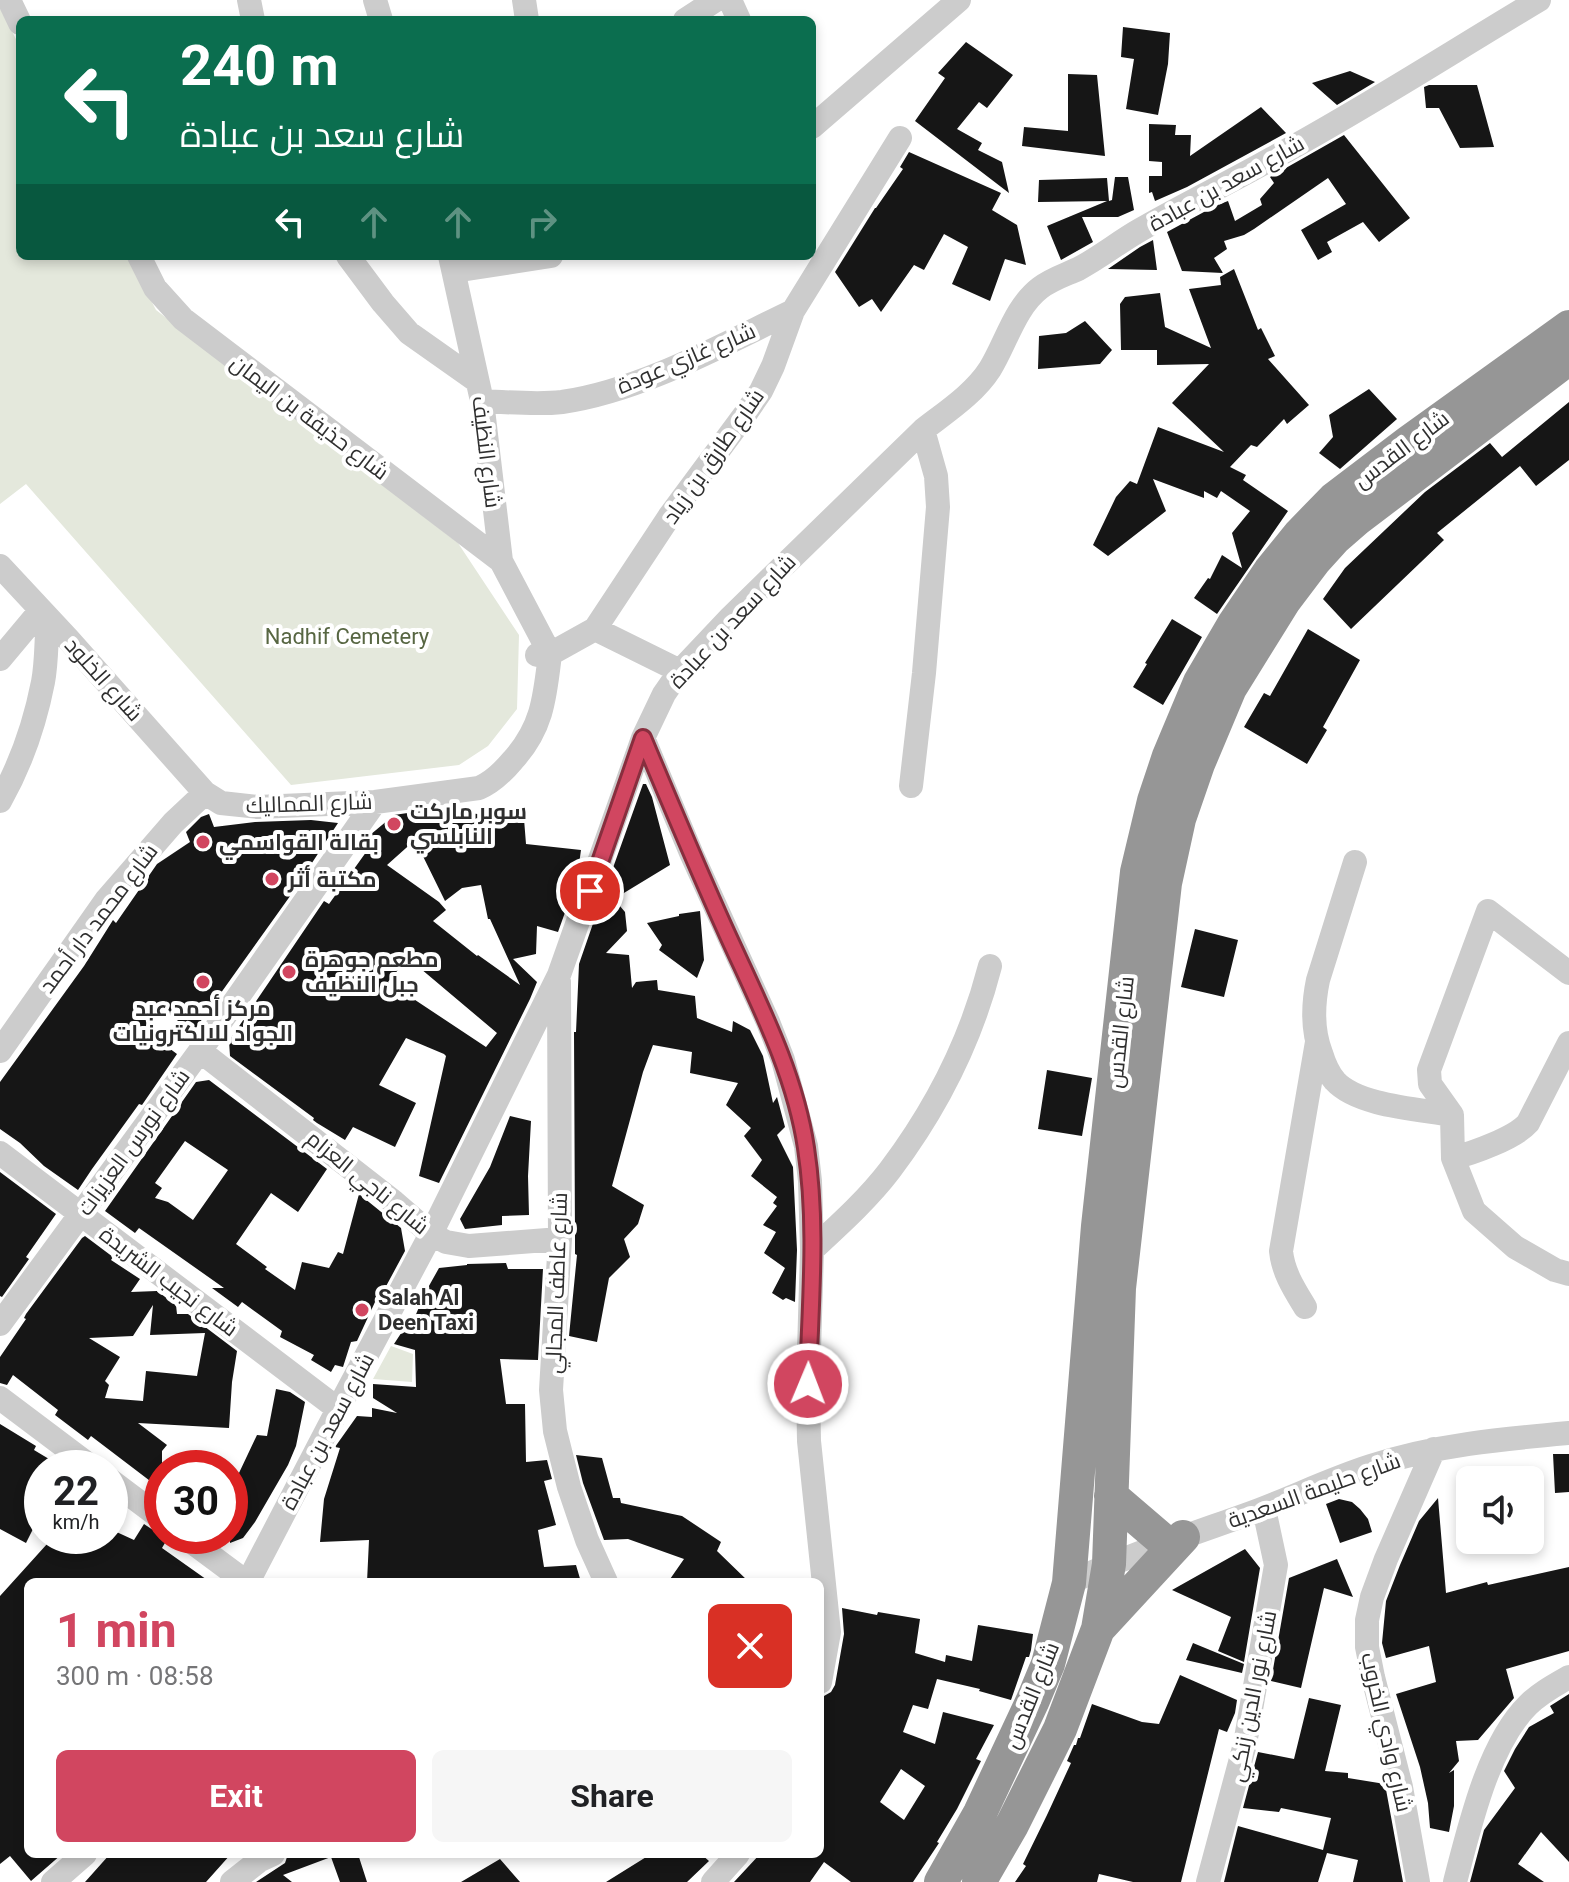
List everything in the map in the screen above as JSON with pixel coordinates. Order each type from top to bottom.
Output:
[{"type":"highway","name":"شارع القدس","points":[[941,1882],[980,1813],[1033,1700],[1048,1664],[1069,1583],[1098,1226],[1137,872],[1154,801],[1175,742],[1200,682],[1234,624],[1270,571],[1334,499],[1569,327]]},
{"type":"highway","name":"شارع القدس","points":[[979,1882],[1012,1825],[1060,1729],[1098,1629],[1109,1564],[1119,1288],[1165,883],[1179,819],[1198,764],[1230,688],[1284,601],[1334,539],[1569,358]]},
{"type":"highway","points":[[1098,1629],[1175,1540],[1111,1496]]},
{"type":"street","points":[[691,16],[716,0]]},
{"type":"street","points":[[816,124],[959,0]]},
{"type":"street","name":"شارع سعد بن عبادة","points":[[249,1578],[431,1234],[559,975],[643,738],[660,701],[680,671],[731,617],[923,430],[982,380],[1026,300],[1039,288],[1276,157],[1539,0]]},
{"type":"street","name":"شارع طارق بن زياد","points":[[543,650],[595,629],[669,517],[754,402],[773,366],[793,311],[900,138]]},
{"type":"street","name":"شارع حذيفة بن اليمان","points":[[141,260],[155,288],[183,319],[501,561]]},
{"type":"street","points":[[351,260],[409,333],[480,391]]},
{"type":"street","points":[[452,264],[502,260]]},
{"type":"street","name":"شارع النظيف","points":[[452,264],[480,391],[501,561],[543,650]]},
{"type":"street","name":"شارع غازي عودة","points":[[480,391],[536,403],[562,402],[600,394],[643,380],[793,311]]},
{"type":"street","points":[[911,786],[938,507],[936,476],[923,430]]},
{"type":"street","name":"شارع الخلود","points":[[0,566],[205,793]]},
{"type":"street","points":[[0,659],[45,614]]},
{"type":"street","points":[[0,801],[13,778],[35,715],[43,679],[45,614]]},
{"type":"street","points":[[595,629],[680,671]]},
{"type":"street","name":"شارع المماليك","points":[[205,793],[221,803],[258,807],[375,802],[489,783],[509,766],[539,721],[545,700],[543,650]]},
{"type":"street","points":[[643,738],[768,1022],[783,1060],[806,1146],[812,1250],[809,1441],[823,1578]]},
{"type":"street","name":"شارع محمد دار أحمد","points":[[0,1051],[107,899],[173,823],[205,793]]},
{"type":"street","name":"شارع نورس العزيزات","points":[[0,1324],[200,1051],[375,802]]},
{"type":"street","points":[[1305,1307],[1287,1277],[1281,1251],[1317,1042],[1314,999],[1355,862]]},
{"type":"street","points":[[1569,973],[1488,911],[1429,1070],[1430,1084],[1452,1115],[1453,1158],[1474,1211],[1515,1247],[1555,1270],[1569,1274]]},
{"type":"street","points":[[812,1250],[888,1173],[913,1137],[962,1049],[982,999],[990,966]]},
{"type":"street","name":"شارع عاطف المجالي","points":[[559,975],[560,1239],[551,1390],[555,1431],[569,1487],[604,1578]]},
{"type":"street","points":[[1317,1042],[1329,1074],[1348,1091],[1367,1100],[1452,1115]]},
{"type":"street","points":[[1453,1158],[1513,1136],[1523,1129],[1569,1043]]},
{"type":"street","name":"شارع ناجي العزام","points":[[200,1051],[431,1234],[446,1242],[469,1246],[560,1239]]},
{"type":"street","name":"شارع نجيب الشريدة","points":[[0,1153],[338,1409]]},
{"type":"street","points":[[0,1398],[69,1450]]},
{"type":"street","name":"شارع حليمة السعدية","points":[[1069,1583],[1109,1564],[1264,1509],[1319,1484],[1373,1465],[1434,1449],[1569,1433]]},
{"type":"street","name":"شارع وادي الخروب","points":[[1418,1882],[1401,1787],[1367,1647],[1367,1620],[1386,1559],[1434,1449]]},
{"type":"street","name":"شارع نور الدين زنكي","points":[[1208,1882],[1245,1744],[1276,1565],[1264,1509]]},
{"type":"street","points":[[209,1554],[242,1578]]},
{"type":"street","points":[[824,1584],[829,1632],[824,1660]]},
{"type":"street","points":[[1455,1882],[1478,1798],[1501,1743],[1528,1705],[1569,1677]]},
{"type":"street","points":[[53,1882],[80,1858]]},
{"type":"street","points":[[232,1882],[264,1858]]},
{"type":"street","points":[[713,1882],[734,1858]]},
{"type":"green space","name":"Nadhif Cemetery","points":[[0,8],[16,39],[16,260],[130,260],[156,310],[458,543],[519,635],[517,709],[488,746],[459,765],[291,785],[26,484],[0,504]]},
{"type":"green space","points":[[391,1346],[413,1354],[412,1382],[373,1379]]},
{"type":"building","points":[[1123,27],[1170,33],[1168,64],[1158,115],[1126,109],[1134,59],[1121,57]]},
{"type":"building","points":[[966,42],[1013,75],[987,108],[979,102],[957,129],[982,143],[978,150],[1002,162],[1009,193],[915,121],[945,78],[938,73]]},
{"type":"building","points":[[1350,71],[1375,82],[1337,105],[1312,83]]},
{"type":"building","points":[[1068,74],[1097,75],[1105,156],[1022,146],[1024,127],[1068,131]]},
{"type":"building","points":[[1477,85],[1494,147],[1460,148],[1439,108],[1426,108],[1424,87]]},
{"type":"building","points":[[1261,107],[1286,133],[1155,201],[1152,192],[1149,193],[1149,176],[1162,176],[1162,162],[1149,161],[1149,124],[1176,125],[1175,135],[1191,135],[1190,156]]},
{"type":"building","points":[[1344,135],[1410,218],[1379,242],[1363,222],[1327,242],[1332,252],[1318,260],[1301,230],[1346,204],[1328,178],[1254,229],[1224,241],[1227,249],[1214,258],[1223,273],[1182,271],[1167,232],[1228,201],[1235,221],[1262,205],[1260,199],[1274,183],[1270,177]]},
{"type":"building","points":[[909,152],[1001,193],[992,210],[1017,225],[1026,265],[1005,259],[990,301],[952,284],[968,247],[944,234],[924,270],[914,265],[881,312],[872,299],[859,307],[835,272],[903,169],[900,167]]},
{"type":"building","points":[[1115,177],[1128,177],[1134,210],[1118,217],[1082,217],[1093,242],[1061,260],[1047,226],[1107,201],[1038,202],[1039,180],[1107,178],[1109,201],[1112,200]]},
{"type":"building","points":[[1153,240],[1157,270],[1108,269],[1140,247]]},
{"type":"building","points":[[1234,269],[1258,330],[1261,328],[1275,356],[1268,359],[1309,405],[1287,424],[1284,419],[1257,447],[1251,445],[1230,467],[1246,475],[1243,480],[1288,511],[1217,614],[1194,598],[1210,579],[1222,555],[1242,568],[1232,533],[1250,511],[1221,491],[1217,498],[1204,491],[1204,498],[1153,479],[1166,511],[1108,556],[1093,545],[1116,497],[1130,481],[1137,484],[1158,427],[1224,452],[1172,403],[1209,364],[1157,365],[1157,350],[1121,350],[1120,304],[1125,297],[1160,293],[1165,327],[1211,348],[1189,289],[1221,285],[1220,277]]},
{"type":"building","points":[[1085,321],[1112,350],[1100,364],[1038,369],[1039,336],[1066,333]]},
{"type":"building","points":[[1369,389],[1397,419],[1340,469],[1319,453],[1333,437],[1329,415]]},
{"type":"building","points":[[1569,402],[1569,460],[1536,486],[1520,466],[1437,533],[1444,540],[1351,629],[1323,599],[1345,568],[1425,492],[1490,443],[1502,457]]},
{"type":"building","points":[[1172,619],[1202,637],[1163,705],[1133,687]]},
{"type":"building","points":[[1308,629],[1360,660],[1323,727],[1327,730],[1307,764],[1244,727],[1264,693],[1270,696]]},
{"type":"building","points":[[643,784],[646,784],[652,797],[670,865],[614,899],[625,912],[627,931],[606,953],[629,955],[632,988],[636,982],[657,980],[658,990],[695,996],[697,1018],[732,1032],[733,1021],[750,1030],[763,1056],[773,1103],[777,1097],[785,1127],[777,1135],[793,1167],[797,1250],[795,1302],[786,1298],[783,1300],[772,1293],[785,1268],[764,1253],[776,1232],[763,1225],[777,1206],[773,1203],[777,1197],[751,1176],[762,1160],[744,1136],[751,1128],[726,1105],[738,1083],[690,1073],[692,1052],[653,1045],[612,1186],[644,1205],[638,1224],[624,1239],[630,1257],[609,1278],[597,1342],[569,1336],[577,1255],[574,1032],[579,964]]},
{"type":"building","points":[[448,807],[450,811],[524,819],[526,844],[581,850],[577,879],[558,932],[537,926],[536,954],[513,959],[537,982],[439,1183],[419,1176],[444,1054],[406,1038],[379,1085],[416,1103],[395,1147],[353,1127],[345,1140],[317,1123],[230,1056],[229,1041],[324,901],[329,904],[374,841],[369,836],[394,815]],"holes":[[[415,840],[445,901],[462,888],[481,885],[488,919],[520,985],[433,921],[446,910],[387,865]],[[408,958],[497,1033],[486,1047],[388,982]]]},
{"type":"building","points":[[209,814],[214,827],[311,820],[338,823],[193,1032],[162,1009],[146,1031],[177,1054],[78,1190],[0,1129],[0,1082],[84,966],[113,920],[116,923],[157,864],[190,842],[186,832],[201,817]]},
{"type":"building","points":[[700,911],[704,960],[697,978],[659,950],[662,945],[647,923]]},
{"type":"building","points":[[1195,929],[1238,940],[1224,997],[1181,987]]},
{"type":"building","points":[[1047,1070],[1092,1078],[1082,1136],[1038,1129]]},
{"type":"building","points":[[209,1080],[327,1169],[298,1212],[271,1193],[236,1244],[267,1267],[265,1269],[295,1290],[302,1262],[329,1268],[338,1252],[343,1254],[359,1194],[401,1228],[405,1251],[375,1302],[357,1341],[351,1342],[343,1367],[335,1365],[331,1372],[311,1360],[314,1355],[280,1337],[282,1331],[242,1302],[238,1307],[212,1288],[224,1288],[139,1228],[135,1233],[105,1211],[196,1082]],"holes":[[[185,1141],[228,1170],[193,1220],[168,1202],[155,1198],[162,1188],[155,1183]]]},
{"type":"building","points":[[510,1116],[531,1121],[529,1215],[502,1216],[502,1225],[465,1229],[460,1219],[490,1167]]},
{"type":"building","points":[[0,1172],[56,1214],[2,1297],[0,1296]]},
{"type":"building","points":[[85,1236],[113,1257],[111,1260],[140,1279],[131,1292],[157,1291],[176,1305],[177,1314],[188,1314],[237,1351],[229,1428],[138,1423],[167,1445],[163,1450],[144,1450],[144,1476],[128,1464],[128,1450],[109,1450],[91,1436],[88,1440],[55,1415],[58,1410],[13,1375],[7,1385],[0,1383],[0,1357],[26,1319],[26,1314]],"holes":[[[153,1305],[150,1335],[205,1333],[197,1376],[146,1371],[143,1401],[105,1398],[109,1385],[105,1381],[120,1357],[89,1338],[133,1336]]]},
{"type":"building","points":[[506,1263],[508,1269],[543,1269],[538,1360],[500,1359],[506,1404],[525,1404],[526,1462],[547,1460],[552,1479],[544,1481],[556,1525],[538,1530],[544,1567],[576,1565],[580,1578],[367,1578],[369,1540],[320,1542],[324,1499],[340,1448],[335,1447],[357,1416],[372,1417],[372,1408],[397,1413],[373,1398],[373,1384],[416,1387],[415,1350],[394,1344],[411,1318],[414,1319],[439,1268]]},
{"type":"building","points":[[276,1389],[290,1392],[305,1402],[296,1446],[288,1465],[248,1531],[248,1454],[257,1435],[267,1436]]},
{"type":"building","points":[[0,1424],[36,1446],[34,1450],[24,1450],[24,1542],[0,1529]]},
{"type":"building","points":[[1553,1454],[1569,1454],[1569,1492],[1555,1493]]},
{"type":"building","points":[[576,1455],[602,1458],[613,1498],[620,1498],[621,1503],[682,1516],[721,1542],[717,1551],[745,1578],[671,1578],[684,1559],[628,1539],[604,1540]]},
{"type":"building","points":[[1438,1498],[1446,1593],[1569,1567],[1569,1651],[1506,1669],[1514,1698],[1478,1740],[1456,1741],[1459,1761],[1449,1773],[1454,1770],[1454,1806],[1449,1832],[1430,1828],[1420,1767],[1396,1694],[1436,1682],[1429,1646],[1386,1658],[1382,1643],[1386,1601],[1419,1521]]},
{"type":"building","points":[[1339,1499],[1352,1502],[1360,1509],[1368,1519],[1372,1532],[1340,1543],[1326,1504]]},
{"type":"building","points":[[144,1524],[144,1554],[170,1554],[204,1578],[24,1578],[24,1858],[57,1858],[31,1881],[10,1856],[0,1864],[0,1596],[38,1554],[128,1554],[128,1537],[134,1540]]},
{"type":"building","points":[[1245,1549],[1260,1568],[1244,1662],[1218,1651],[1231,1617],[1172,1590]]},
{"type":"building","points":[[1337,1559],[1353,1597],[1324,1588],[1301,1688],[1271,1681],[1289,1578]]},
{"type":"building","points":[[842,1608],[920,1619],[915,1653],[945,1662],[946,1655],[972,1661],[978,1625],[1033,1634],[1029,1657],[1026,1657],[1011,1700],[937,1679],[928,1709],[913,1705],[903,1732],[935,1744],[943,1712],[994,1725],[976,1759],[981,1761],[957,1809],[913,1882],[851,1882],[824,1862],[810,1882],[734,1882],[756,1858],[824,1858],[824,1696],[835,1685],[844,1634]],"holes":[[[901,1769],[925,1786],[904,1820],[880,1802]]]},
{"type":"building","points":[[1193,1643],[1244,1664],[1242,1673],[1186,1660]]},
{"type":"building","points":[[1180,1675],[1237,1700],[1227,1732],[1219,1729],[1181,1882],[1133,1882],[1099,1874],[1097,1882],[1015,1882],[1026,1866],[1023,1864],[1071,1763],[1067,1761],[1080,1738],[1092,1704],[1142,1722],[1159,1724]]},
{"type":"building","points":[[1569,1694],[1569,1862],[1541,1832],[1518,1864],[1544,1882],[1470,1882],[1484,1830],[1515,1788],[1504,1771],[1515,1749],[1529,1727],[1554,1713],[1550,1706]]},
{"type":"building","points":[[1309,1698],[1341,1705],[1325,1771],[1348,1773],[1348,1778],[1385,1784],[1403,1882],[1353,1882],[1358,1860],[1327,1853],[1318,1882],[1224,1882],[1238,1826],[1323,1850],[1331,1818],[1281,1808],[1279,1812],[1243,1808],[1258,1752],[1294,1759]]},
{"type":"building","points":[[106,1858],[227,1858],[206,1882],[85,1882]]},
{"type":"building","points":[[287,1858],[328,1858],[283,1875],[292,1882],[256,1882],[285,1863]]},
{"type":"building","points":[[331,1858],[359,1858],[367,1882],[340,1882]]},
{"type":"building","points":[[645,1858],[706,1858],[709,1861],[687,1882],[606,1882]]},
{"type":"building","points":[[500,1859],[520,1882],[461,1882]]},
{"type":"place","name":"سوبر ماركت النابلسي","points":[[394,824]]},
{"type":"place","name":"بقالة القواسمي","points":[[203,842]]},
{"type":"place","name":"مكتبة أثر","points":[[272,879]]},
{"type":"place","name":"مطعم جوهرة جبل النظيف","points":[[289,972]]},
{"type":"place","name":"مركز أحمد عبد الجواد للالكترونيات","points":[[203,982]]},
{"type":"place","name":"Salah Al Deen Taxi","points":[[362,1310]]},
{"type":"route","points":[[590,891],[643,738],[768,1022],[783,1060],[798,1114],[810,1181],[812,1250],[808,1384]]}]
